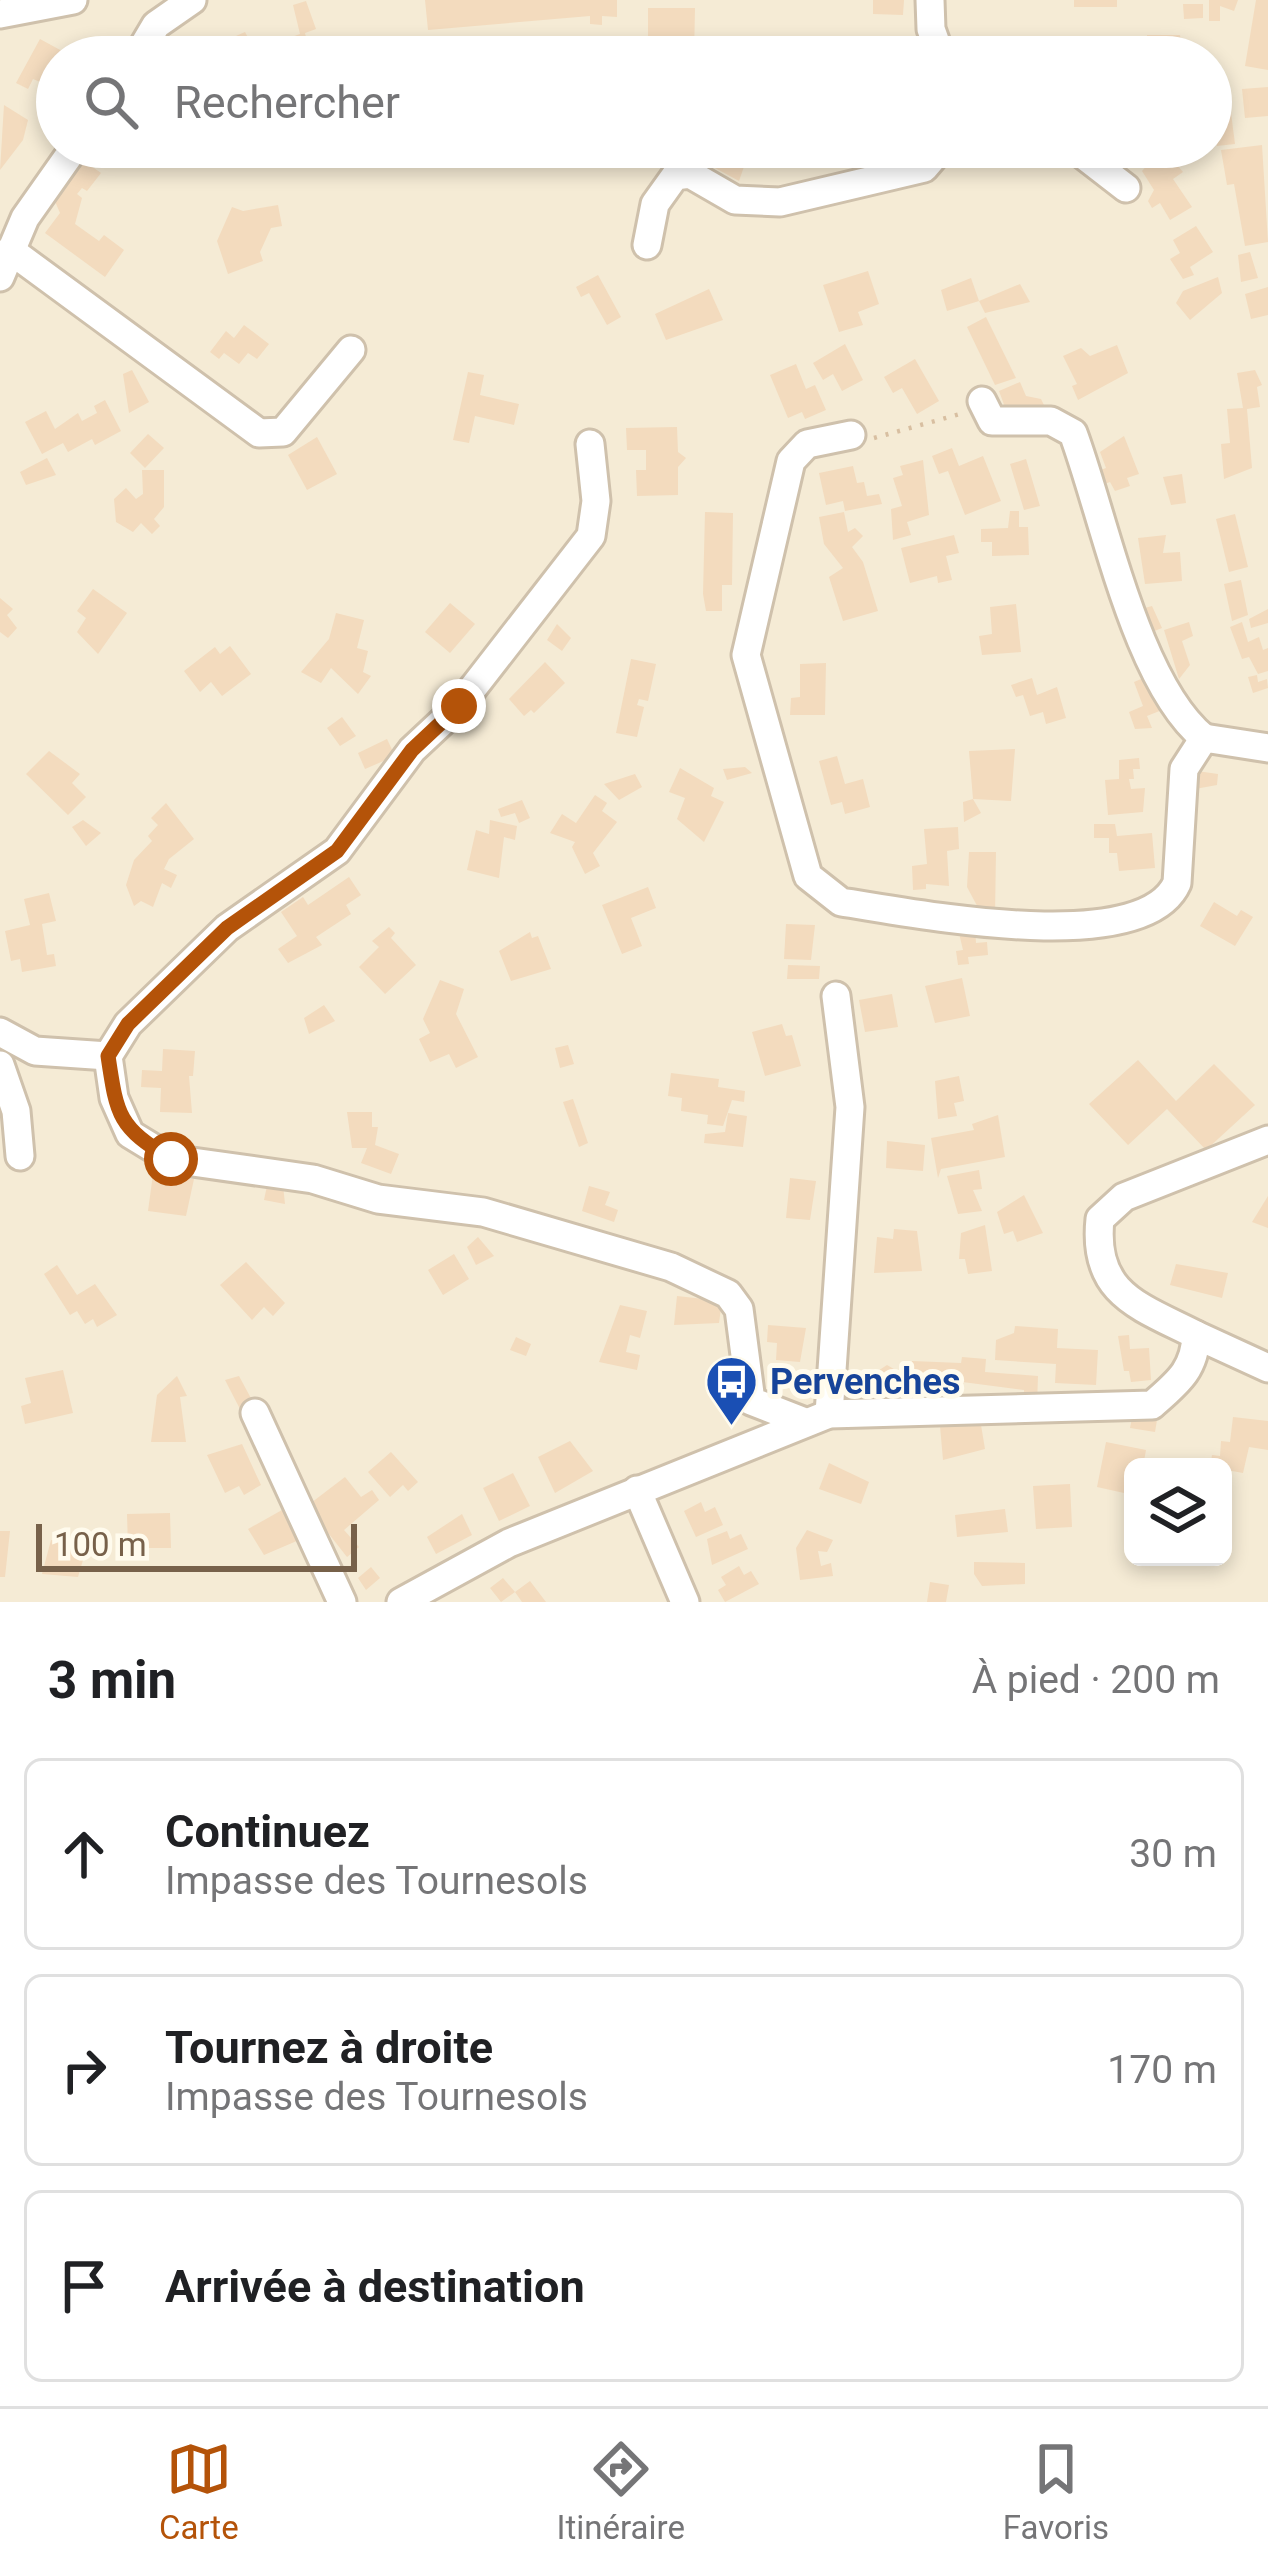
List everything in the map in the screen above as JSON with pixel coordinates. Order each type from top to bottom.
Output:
[{"type":"street","points":[[0,14],[73,0]]},
{"type":"street","points":[[150,36],[156,25],[192,0]]},
{"type":"street","points":[[928,36],[930,0]]},
{"type":"street","points":[[62,168],[5,264],[259,433],[284,432],[351,350]]},
{"type":"street","points":[[647,245],[655,204],[675,176],[691,174],[735,200],[780,202],[924,168]]},
{"type":"street","points":[[1100,168],[1126,188]]},
{"type":"street","points":[[982,401],[992,421],[1051,421],[1073,433],[1113,567],[1172,704],[1204,738],[1268,748]]},
{"type":"street","points":[[850,435],[808,444],[791,461],[746,656],[808,876],[822,891],[841,902],[979,922],[1104,924],[1150,913],[1171,898],[1177,883],[1184,769],[1204,738]]},
{"type":"street","points":[[590,444],[596,501],[590,536],[459,706],[412,750],[337,851],[227,928],[128,1024],[108,1056],[114,1098],[130,1134],[171,1159],[313,1179],[378,1199],[483,1212],[671,1267],[728,1294],[739,1309],[751,1401],[817,1418],[1152,1405],[1184,1378],[1196,1357],[1196,1335]]},
{"type":"street","points":[[817,1418],[850,1107],[836,996]]},
{"type":"street","points":[[0,1033],[35,1051],[108,1056]]},
{"type":"street","points":[[0,1065],[16,1111],[20,1156]]},
{"type":"street","points":[[1268,1140],[1124,1197],[1100,1219],[1097,1246],[1123,1298],[1268,1367]]},
{"type":"street","points":[[255,1412],[342,1602]]},
{"type":"street","points":[[401,1602],[509,1543],[817,1418]]},
{"type":"street","points":[[637,1490],[686,1602]]},
{"type":"path","points":[[850,435],[884,440],[968,411],[982,401]]},
{"type":"shaded area","points":[[0,0],[1268,0],[1268,1602],[0,1602]]},
{"type":"building","points":[[425,0],[617,0],[617,17],[602,16],[602,25],[590,24],[590,16],[428,30]]},
{"type":"building","points":[[873,0],[904,0],[903,15],[873,14]]},
{"type":"building","points":[[1074,0],[1117,0],[1117,7],[1074,7]]},
{"type":"building","points":[[1209,0],[1238,0],[1234,11],[1220,6],[1220,21],[1209,21]]},
{"type":"building","points":[[1256,0],[1268,0],[1268,70],[1245,66]]},
{"type":"building","points":[[306,1],[316,29],[306,36],[294,36],[300,34],[293,5]]},
{"type":"building","points":[[1183,4],[1203,4],[1203,18],[1184,19]]},
{"type":"building","points":[[648,8],[695,8],[694,36],[648,36]]},
{"type":"building","points":[[36,46],[36,80],[28,89],[16,83]]},
{"type":"building","points":[[1268,87],[1268,116],[1245,118],[1242,89]]},
{"type":"building","points":[[4,105],[28,120],[23,140],[0,170]]},
{"type":"building","points":[[1262,145],[1268,242],[1245,246],[1234,184],[1227,185],[1224,168],[1232,168],[1232,149]]},
{"type":"building","points":[[67,168],[94,168],[101,173],[87,191],[82,188],[77,194],[82,198],[75,224],[99,241],[104,235],[124,250],[105,277],[45,233],[60,213],[51,192]]},
{"type":"building","points":[[715,168],[744,168],[739,181]]},
{"type":"building","points":[[1180,168],[1183,172],[1173,179],[1192,207],[1170,220],[1160,203],[1152,208],[1148,201],[1154,190],[1142,171]]},
{"type":"building","points":[[278,205],[282,226],[271,228],[260,252],[263,261],[228,274],[217,241],[232,207],[243,211]]},
{"type":"building","points":[[1196,226],[1213,252],[1190,267],[1194,275],[1183,279],[1170,259],[1180,253],[1173,240]]},
{"type":"building","points":[[1250,252],[1258,278],[1241,282],[1238,255]]},
{"type":"building","points":[[868,271],[879,304],[858,312],[863,325],[839,332],[823,285]]},
{"type":"building","points":[[598,275],[621,317],[607,325],[589,293],[581,297],[576,287]]},
{"type":"building","points":[[1218,277],[1222,293],[1190,320],[1176,303],[1183,291]]},
{"type":"building","points":[[971,278],[979,301],[947,311],[941,290]]},
{"type":"building","points":[[1020,284],[1030,302],[985,313],[979,301]]},
{"type":"building","points":[[1268,287],[1268,315],[1251,319],[1245,294]]},
{"type":"building","points":[[709,289],[723,320],[666,340],[655,314]]},
{"type":"building","points":[[986,317],[1016,378],[995,385],[967,327]]},
{"type":"building","points":[[244,325],[269,344],[257,359],[248,353],[239,364],[224,353],[219,359],[210,352],[226,331],[234,338]]},
{"type":"building","points":[[845,344],[863,380],[842,391],[833,374],[823,380],[813,363]]},
{"type":"building","points":[[1117,345],[1128,373],[1078,400],[1072,386],[1077,384],[1063,356],[1081,348],[1090,356]]},
{"type":"building","points":[[915,359],[939,401],[917,414],[902,388],[893,393],[884,377]]},
{"type":"building","points":[[796,364],[806,389],[815,385],[826,410],[805,419],[802,412],[788,418],[770,375]]},
{"type":"building","points":[[132,370],[149,402],[129,413],[123,374]]},
{"type":"building","points":[[1255,370],[1262,385],[1257,387],[1260,407],[1247,409],[1252,468],[1224,479],[1221,444],[1230,443],[1227,409],[1243,408],[1237,373]]},
{"type":"building","points":[[468,372],[484,375],[480,395],[519,404],[514,425],[475,416],[469,443],[453,440]]},
{"type":"building","points":[[1020,382],[1026,396],[1041,399],[1046,409],[1006,410],[999,391]]},
{"type":"building","points":[[105,400],[121,431],[95,445],[92,439],[68,452],[63,443],[42,454],[25,422],[46,411],[55,429],[78,413],[82,421],[97,413],[94,406]]},
{"type":"building","points":[[677,427],[678,452],[686,458],[678,467],[678,495],[637,496],[636,470],[646,470],[646,450],[627,450],[626,428]]},
{"type":"building","points":[[148,434],[164,448],[145,468],[130,453]]},
{"type":"building","points":[[1124,436],[1139,474],[1127,478],[1130,486],[1115,491],[1110,482],[1099,486],[1095,472],[1106,468],[1100,452]]},
{"type":"building","points":[[317,437],[337,474],[307,490],[288,455]]},
{"type":"building","points":[[952,448],[959,466],[983,456],[1001,501],[965,515],[948,471],[939,474],[932,456]]},
{"type":"building","points":[[47,458],[56,475],[26,485],[20,472]]},
{"type":"building","points":[[1026,459],[1040,506],[1024,510],[1010,464]]},
{"type":"building","points":[[923,460],[929,515],[907,522],[911,535],[893,540],[891,509],[902,506],[893,478],[903,475],[900,466]]},
{"type":"building","points":[[853,466],[857,483],[864,482],[867,496],[879,494],[882,504],[845,511],[843,501],[826,505],[819,473]]},
{"type":"building","points":[[142,470],[164,470],[164,507],[154,519],[160,526],[152,534],[141,523],[133,532],[116,522],[114,499],[126,488],[136,499],[143,494]]},
{"type":"building","points":[[1182,474],[1186,503],[1171,505],[1163,477]]},
{"type":"building","points":[[1010,511],[1019,511],[1019,527],[1028,527],[1029,555],[992,556],[992,542],[981,542],[981,529],[1008,528]]},
{"type":"building","points":[[705,512],[733,513],[732,585],[722,585],[722,611],[706,611],[703,594]]},
{"type":"building","points":[[844,512],[848,532],[855,528],[863,536],[852,547],[863,562],[878,611],[843,621],[829,577],[843,568],[824,544],[819,517]]},
{"type":"building","points":[[1235,514],[1248,567],[1229,572],[1216,519]]},
{"type":"building","points":[[954,535],[959,553],[946,556],[952,580],[938,583],[937,576],[910,583],[901,548]]},
{"type":"building","points":[[1166,535],[1163,553],[1180,552],[1182,581],[1145,584],[1138,538]]},
{"type":"building","points":[[1241,580],[1248,615],[1232,621],[1224,584]]},
{"type":"building","points":[[93,589],[127,613],[98,654],[77,632],[86,618],[77,611]]},
{"type":"building","points":[[0,598],[13,609],[7,615],[17,628],[8,638],[0,632]]},
{"type":"building","points":[[450,603],[475,624],[450,653],[425,632]]},
{"type":"building","points":[[1016,604],[1021,652],[982,655],[979,636],[992,634],[990,607]]},
{"type":"building","points":[[1152,606],[1162,628],[1152,632],[1141,609]]},
{"type":"building","points":[[1268,609],[1268,623],[1251,628],[1249,619]]},
{"type":"building","points":[[336,613],[364,620],[357,648],[368,651],[363,672],[371,676],[358,694],[331,668],[321,683],[301,672],[329,639]]},
{"type":"building","points":[[1189,622],[1193,636],[1182,641],[1190,665],[1179,679],[1164,630]]},
{"type":"building","points":[[1242,622],[1248,642],[1259,637],[1263,650],[1268,648],[1268,671],[1258,674],[1249,657],[1242,659],[1230,627]]},
{"type":"building","points":[[557,624],[571,638],[562,651],[547,640]]},
{"type":"building","points":[[230,646],[251,674],[222,696],[211,682],[200,692],[184,671],[215,647],[220,654]]},
{"type":"building","points":[[631,659],[656,664],[648,701],[639,699],[637,705],[644,707],[637,737],[616,733]]},
{"type":"building","points":[[545,662],[565,683],[534,713],[531,710],[524,716],[509,699]]},
{"type":"building","points":[[826,663],[825,715],[790,715],[791,698],[800,697],[800,664]]},
{"type":"building","points":[[1155,673],[1162,710],[1147,716],[1152,728],[1135,729],[1129,712],[1143,706],[1134,682]]},
{"type":"building","points":[[1257,675],[1258,682],[1267,679],[1268,688],[1253,693],[1248,677]]},
{"type":"building","points":[[1032,678],[1037,695],[1057,687],[1066,718],[1046,724],[1043,712],[1030,716],[1023,695],[1016,697],[1011,685]]},
{"type":"building","points":[[342,717],[356,736],[340,746],[327,728]]},
{"type":"building","points":[[387,739],[395,756],[365,769],[358,753]]},
{"type":"building","points":[[1015,749],[1011,801],[973,799],[969,751]]},
{"type":"building","points":[[49,751],[80,774],[72,783],[86,797],[68,815],[26,774]]},
{"type":"building","points":[[837,756],[845,784],[863,779],[870,807],[845,814],[842,802],[831,805],[819,761]]},
{"type":"building","points":[[1139,758],[1140,769],[1133,769],[1134,779],[1129,779],[1131,789],[1145,788],[1143,812],[1108,815],[1105,780],[1119,779],[1119,760]]},
{"type":"building","points":[[745,767],[752,773],[727,780],[723,769]]},
{"type":"building","points":[[680,768],[714,788],[711,796],[724,802],[704,842],[677,819],[685,798],[669,792]]},
{"type":"building","points":[[1197,771],[1218,774],[1217,785],[1195,789]]},
{"type":"building","points":[[635,774],[642,787],[619,800],[604,784]]},
{"type":"building","points":[[595,795],[607,803],[602,811],[617,822],[593,853],[600,866],[585,874],[572,847],[575,842],[550,833],[562,814],[576,823]]},
{"type":"building","points":[[973,799],[981,813],[964,822],[963,802]]},
{"type":"building","points":[[522,800],[530,818],[519,823],[515,813],[501,817],[498,809]]},
{"type":"building","points":[[166,803],[194,839],[164,869],[177,875],[171,888],[162,883],[153,907],[141,901],[134,906],[126,885],[134,860],[152,841],[148,836],[158,825],[151,818]]},
{"type":"building","points":[[83,820],[101,833],[86,846],[72,827]]},
{"type":"building","points":[[490,820],[517,826],[515,840],[504,837],[499,878],[467,870],[476,830],[489,834]]},
{"type":"building","points":[[1094,824],[1115,824],[1117,836],[1152,833],[1155,868],[1119,871],[1117,853],[1109,853],[1109,838],[1094,838]]},
{"type":"building","points":[[958,827],[959,849],[947,851],[949,886],[926,884],[926,889],[913,890],[912,866],[927,864],[924,829]]},
{"type":"building","points":[[969,852],[996,852],[995,915],[982,915],[967,887]]},
{"type":"building","points":[[349,877],[361,895],[346,905],[351,914],[316,937],[322,945],[288,963],[278,949],[297,936],[281,912],[303,897],[308,905]]},
{"type":"building","points":[[648,887],[656,908],[631,918],[642,946],[622,954],[602,905]]},
{"type":"building","points":[[49,893],[56,921],[42,924],[47,955],[54,954],[56,966],[22,972],[20,959],[11,961],[5,931],[30,925],[24,899]]},
{"type":"building","points":[[1214,902],[1237,916],[1241,910],[1253,917],[1235,946],[1200,926]]},
{"type":"building","points":[[786,924],[815,925],[811,960],[784,959]]},
{"type":"building","points":[[389,927],[395,933],[391,938],[416,965],[385,994],[359,967],[379,947],[372,941]]},
{"type":"building","points":[[975,928],[976,943],[987,942],[988,955],[968,957],[969,964],[958,965],[956,951],[963,950],[958,929]]},
{"type":"building","points":[[530,932],[532,938],[538,936],[551,969],[511,981],[499,951]]},
{"type":"building","points":[[788,965],[820,966],[819,979],[787,979]]},
{"type":"building","points":[[962,978],[970,1016],[935,1023],[925,986]]},
{"type":"building","points":[[440,980],[464,989],[456,1014],[478,1057],[456,1068],[449,1054],[430,1062],[419,1039],[430,1033],[423,1019]]},
{"type":"building","points":[[892,994],[898,1027],[865,1032],[859,1000]]},
{"type":"building","points":[[324,1005],[335,1021],[309,1034],[304,1018]]},
{"type":"building","points":[[782,1024],[786,1036],[792,1035],[801,1066],[765,1076],[752,1032]]},
{"type":"building","points":[[568,1045],[574,1064],[560,1068],[555,1048]]},
{"type":"building","points":[[163,1049],[195,1051],[193,1076],[189,1076],[192,1113],[160,1112],[161,1088],[141,1087],[142,1070],[162,1071]]},
{"type":"building","points":[[1138,1060],[1176,1101],[1214,1064],[1255,1105],[1206,1150],[1167,1109],[1128,1145],[1089,1104]]},
{"type":"building","points":[[671,1073],[719,1079],[718,1087],[745,1091],[744,1102],[732,1100],[723,1126],[707,1124],[708,1115],[681,1111],[682,1098],[668,1096]]},
{"type":"building","points":[[959,1076],[964,1101],[954,1103],[957,1116],[938,1119],[935,1081]]},
{"type":"building","points":[[573,1099],[588,1143],[579,1147],[563,1102]]},
{"type":"building","points":[[347,1112],[372,1112],[372,1127],[378,1127],[375,1145],[399,1154],[391,1174],[361,1163],[367,1148],[352,1148]]},
{"type":"building","points":[[728,1113],[747,1116],[743,1147],[704,1143],[705,1134],[725,1132]]},
{"type":"building","points":[[998,1115],[1005,1157],[941,1169],[938,1178],[931,1138],[974,1130],[972,1124]]},
{"type":"building","points":[[887,1141],[925,1145],[923,1171],[886,1168]]},
{"type":"building","points":[[979,1170],[982,1189],[973,1190],[982,1211],[958,1214],[947,1176]]},
{"type":"building","points":[[153,1174],[194,1179],[186,1216],[148,1211]]},
{"type":"building","points":[[790,1178],[816,1181],[810,1220],[786,1218]]},
{"type":"building","points":[[268,1181],[283,1185],[285,1204],[264,1200]]},
{"type":"building","points":[[589,1186],[610,1192],[605,1205],[618,1210],[614,1222],[582,1211]]},
{"type":"building","points":[[1024,1195],[1043,1233],[1017,1242],[1013,1231],[1004,1234],[997,1212]]},
{"type":"building","points":[[1268,1196],[1268,1228],[1252,1222]]},
{"type":"building","points":[[985,1225],[992,1271],[968,1274],[965,1259],[959,1259],[961,1233]]},
{"type":"building","points":[[894,1229],[917,1231],[922,1271],[874,1273],[877,1237],[893,1239]]},
{"type":"building","points":[[478,1237],[494,1256],[476,1265],[467,1247]]},
{"type":"building","points":[[454,1254],[469,1279],[443,1295],[428,1270]]},
{"type":"building","points":[[246,1262],[285,1303],[273,1316],[264,1307],[252,1320],[220,1285]]},
{"type":"building","points":[[1176,1264],[1228,1273],[1222,1298],[1170,1285]]},
{"type":"building","points":[[57,1265],[77,1295],[95,1284],[117,1315],[97,1327],[93,1319],[85,1324],[77,1311],[70,1315],[44,1274]]},
{"type":"building","points":[[677,1296],[722,1301],[719,1323],[674,1325]]},
{"type":"building","points":[[620,1305],[647,1311],[640,1338],[630,1335],[626,1352],[640,1355],[637,1370],[599,1362]]},
{"type":"building","points":[[768,1325],[806,1328],[800,1362],[776,1360],[777,1343],[767,1342]]},
{"type":"building","points":[[1015,1326],[1058,1329],[1057,1348],[1098,1350],[1096,1385],[1055,1383],[1056,1364],[995,1360],[996,1340],[1014,1333]]},
{"type":"building","points":[[1129,1335],[1130,1349],[1149,1348],[1151,1380],[1131,1382],[1129,1371],[1124,1371],[1118,1336]]},
{"type":"building","points":[[516,1337],[531,1344],[526,1356],[510,1350]]},
{"type":"building","points":[[962,1357],[986,1359],[985,1372],[1038,1376],[1037,1405],[1024,1405],[1024,1390],[947,1380],[947,1385],[913,1381],[913,1388],[874,1389],[864,1380],[887,1365],[899,1372],[912,1368],[912,1361],[961,1363]]},
{"type":"building","points":[[63,1370],[73,1413],[25,1424],[21,1406],[31,1403],[25,1378]]},
{"type":"building","points":[[177,1376],[187,1396],[180,1397],[186,1442],[151,1442],[157,1395]]},
{"type":"building","points":[[239,1376],[253,1402],[240,1409],[225,1380]]},
{"type":"building","points":[[1233,1417],[1268,1421],[1268,1450],[1249,1447],[1243,1473],[1232,1471],[1232,1458],[1212,1458],[1220,1456],[1221,1441],[1230,1442]]},
{"type":"building","points":[[1132,1418],[1157,1420],[1155,1432],[1130,1428]]},
{"type":"building","points":[[980,1419],[985,1449],[943,1460],[940,1426]]},
{"type":"building","points":[[570,1441],[593,1471],[555,1493],[538,1457]]},
{"type":"building","points":[[1106,1442],[1146,1450],[1145,1458],[1124,1458],[1124,1493],[1097,1487]]},
{"type":"building","points":[[242,1444],[261,1485],[244,1495],[239,1486],[225,1493],[207,1455]]},
{"type":"building","points":[[391,1452],[418,1482],[408,1491],[403,1485],[390,1497],[368,1472]]},
{"type":"building","points":[[829,1463],[869,1482],[861,1504],[819,1489]]},
{"type":"building","points":[[513,1473],[530,1506],[499,1521],[483,1488]]},
{"type":"building","points":[[345,1477],[361,1497],[372,1490],[379,1500],[344,1530],[359,1547],[347,1557],[307,1506]]},
{"type":"building","points":[[1070,1484],[1072,1527],[1036,1529],[1033,1486]]},
{"type":"building","points":[[701,1502],[705,1512],[715,1507],[723,1525],[696,1537],[684,1511]]},
{"type":"building","points":[[1005,1509],[1008,1532],[957,1537],[955,1515]]},
{"type":"building","points":[[282,1510],[299,1540],[264,1555],[248,1529]]},
{"type":"building","points":[[170,1513],[171,1548],[128,1548],[127,1514]]},
{"type":"building","points":[[462,1514],[472,1535],[436,1554],[427,1537]]},
{"type":"building","points":[[807,1530],[833,1540],[827,1552],[818,1551],[821,1566],[831,1563],[833,1576],[800,1580],[796,1548]]},
{"type":"building","points":[[0,1531],[10,1531],[5,1577],[0,1577]]},
{"type":"building","points":[[727,1531],[730,1539],[741,1534],[748,1549],[712,1565],[707,1539]]},
{"type":"building","points":[[51,1540],[88,1543],[78,1577],[42,1574]]},
{"type":"building","points":[[974,1562],[1025,1563],[1025,1584],[982,1586],[974,1574]]},
{"type":"building","points":[[739,1566],[744,1575],[751,1571],[759,1584],[725,1602],[718,1590],[726,1585],[721,1577]]},
{"type":"building","points":[[371,1567],[380,1578],[366,1590],[358,1578]]},
{"type":"building","points":[[503,1578],[515,1592],[501,1602],[490,1588]]},
{"type":"building","points":[[530,1581],[546,1602],[522,1602],[515,1592]]},
{"type":"building","points":[[930,1582],[949,1585],[946,1602],[927,1602]]},
{"type":"place","name":"Pervenches","points":[[731,1427]]},
{"type":"route","points":[[171,1159],[130,1134],[114,1098],[108,1056],[128,1024],[227,928],[337,851],[412,750],[459,706]]}]
